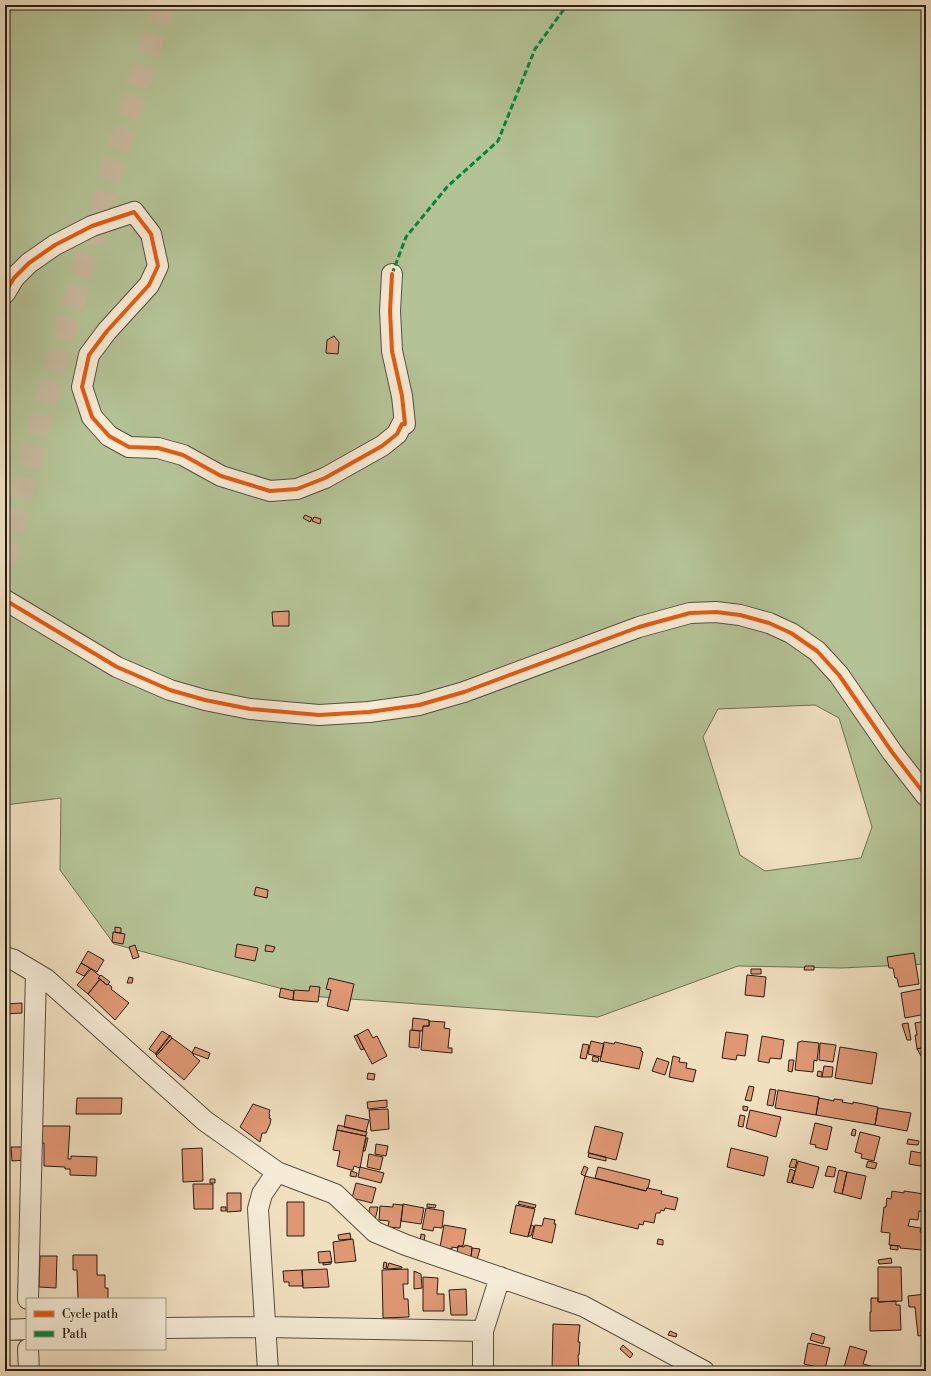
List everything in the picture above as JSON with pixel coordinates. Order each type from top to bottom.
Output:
[{"type":"street","points":[[5,292],[14,278],[29,263],[55,245],[92,226],[134,212],[151,234],[158,266],[149,285],[107,331],[89,355],[82,387],[92,417],[109,436],[129,447],[158,448],[183,455],[221,476],[270,491],[296,489],[325,478],[382,446],[398,434],[402,424],[405,424],[402,396],[392,351],[390,311],[392,274]]},
{"type":"street","points":[[5,600],[116,667],[170,690],[205,700],[250,709],[319,715],[369,712],[419,704],[464,692],[639,627],[690,613],[716,612],[740,615],[769,623],[791,633],[817,651],[839,675],[892,752],[926,796]]},
{"type":"street","points":[[5,957],[14,960],[46,979],[205,1120],[277,1172],[335,1194],[374,1232],[406,1245],[583,1306],[704,1371]]},
{"type":"street","points":[[28,1298],[36,973]]},
{"type":"street","points":[[268,1371],[258,1209],[262,1194],[277,1172]]},
{"type":"street","points":[[483,1371],[483,1331],[500,1277]]},
{"type":"street","points":[[166,1328],[266,1327],[483,1331]]},
{"type":"street","points":[[5,1330],[26,1329]]},
{"type":"street","points":[[28,1350],[28,1371]]},
{"type":"green space","points":[[5,5],[926,5],[926,964],[841,968],[738,966],[598,1017],[309,996],[114,944],[60,870],[61,798],[5,805]],"holes":[[[815,705],[839,718],[872,827],[861,858],[765,871],[740,855],[703,737],[718,709]]]},
{"type":"building","points":[[334,336],[339,342],[338,354],[326,353],[327,340]]},
{"type":"building","points":[[305,515],[312,518],[310,522],[303,518]]},
{"type":"building","points":[[314,517],[321,519],[320,524],[312,521]]},
{"type":"building","points":[[289,611],[289,626],[273,626],[272,612]]},
{"type":"building","points":[[256,887],[268,890],[267,898],[254,895]]},
{"type":"building","points":[[115,927],[121,928],[121,933],[115,932]]},
{"type":"building","points":[[113,932],[125,934],[123,944],[112,942]]},
{"type":"building","points":[[237,944],[258,948],[255,961],[235,957]]},
{"type":"building","points":[[135,945],[139,957],[133,959],[129,947]]},
{"type":"building","points":[[266,945],[275,947],[273,952],[265,951]]},
{"type":"building","points":[[88,951],[104,960],[97,972],[81,963]]},
{"type":"building","points":[[914,953],[919,984],[899,987],[893,968],[889,968],[887,957]]},
{"type":"building","points":[[81,963],[90,968],[84,976],[76,972]]},
{"type":"building","points":[[805,966],[814,966],[814,970],[804,970]]},
{"type":"building","points":[[91,969],[100,976],[98,978],[100,979],[88,994],[77,985]]},
{"type":"building","points":[[751,969],[761,969],[761,974],[751,974]]},
{"type":"building","points":[[101,975],[110,982],[107,985],[98,978]]},
{"type":"building","points":[[747,975],[766,977],[764,997],[745,995]]},
{"type":"building","points":[[129,977],[133,978],[132,983],[127,983]]},
{"type":"building","points":[[329,978],[354,984],[348,1011],[327,1006],[331,990],[326,989]]},
{"type":"building","points":[[100,979],[112,987],[111,989],[129,1003],[115,1020],[88,994]]},
{"type":"building","points":[[310,986],[320,987],[318,1002],[293,1000],[294,990],[309,991]]},
{"type":"building","points":[[281,988],[294,991],[293,1000],[279,997]]},
{"type":"building","points":[[921,989],[926,1014],[905,1018],[901,993]]},
{"type":"building","points":[[923,999],[926,999],[926,1014]]},
{"type":"building","points":[[22,1003],[22,1013],[5,1014],[5,1004]]},
{"type":"building","points":[[413,1018],[429,1020],[429,1026],[423,1026],[422,1031],[412,1030]]},
{"type":"building","points":[[429,1021],[445,1022],[444,1028],[450,1029],[448,1048],[452,1048],[452,1053],[421,1050],[423,1026],[429,1026]]},
{"type":"building","points":[[926,1021],[926,1047],[917,1049],[915,1023]]},
{"type":"building","points":[[908,1023],[911,1040],[907,1040],[902,1024]]},
{"type":"building","points":[[368,1029],[373,1038],[377,1036],[387,1056],[372,1064],[357,1035]]},
{"type":"building","points":[[410,1030],[420,1031],[419,1048],[409,1047]]},
{"type":"building","points":[[162,1031],[170,1036],[156,1054],[149,1049]]},
{"type":"building","points":[[726,1032],[748,1035],[745,1056],[737,1055],[736,1060],[722,1058]]},
{"type":"building","points":[[170,1035],[172,1038],[157,1055],[155,1054]]},
{"type":"building","points":[[357,1035],[364,1049],[361,1050],[354,1036]]},
{"type":"building","points":[[762,1036],[784,1040],[781,1059],[770,1058],[769,1063],[758,1061]]},
{"type":"building","points":[[172,1038],[194,1054],[193,1055],[200,1061],[184,1080],[156,1056]]},
{"type":"building","points":[[591,1041],[604,1044],[601,1057],[588,1054]]},
{"type":"building","points":[[604,1042],[614,1044],[615,1042],[641,1048],[641,1051],[643,1052],[639,1069],[600,1061]]},
{"type":"building","points":[[798,1042],[819,1043],[817,1061],[814,1060],[813,1072],[795,1070]]},
{"type":"building","points":[[820,1043],[836,1045],[833,1062],[819,1060]]},
{"type":"building","points":[[583,1044],[589,1045],[586,1059],[580,1058]]},
{"type":"building","points":[[195,1047],[210,1053],[208,1059],[192,1053]]},
{"type":"building","points":[[840,1047],[877,1053],[872,1084],[835,1078]]},
{"type":"building","points":[[926,1047],[926,1054],[923,1054],[922,1048]]},
{"type":"building","points":[[922,1048],[923,1056],[921,1056],[917,1049]]},
{"type":"building","points":[[923,1055],[926,1055],[926,1070],[925,1070]]},
{"type":"building","points":[[593,1056],[599,1058],[598,1062],[592,1061]]},
{"type":"building","points":[[673,1056],[680,1058],[679,1062],[687,1063],[686,1068],[696,1070],[693,1082],[669,1077]]},
{"type":"building","points":[[657,1058],[669,1062],[665,1075],[652,1071]]},
{"type":"building","points":[[789,1060],[794,1060],[792,1072],[788,1071]]},
{"type":"building","points":[[824,1066],[833,1067],[832,1077],[822,1077]]},
{"type":"building","points":[[818,1071],[822,1072],[822,1077],[817,1076]]},
{"type":"building","points":[[368,1073],[375,1074],[374,1080],[367,1079]]},
{"type":"building","points":[[749,1086],[754,1087],[751,1101],[745,1100]]},
{"type":"building","points":[[770,1089],[776,1090],[773,1106],[767,1105]]},
{"type":"building","points":[[778,1090],[819,1097],[816,1115],[775,1108]]},
{"type":"building","points":[[77,1098],[122,1098],[121,1114],[76,1114]]},
{"type":"building","points":[[819,1098],[834,1101],[834,1099],[843,1100],[842,1102],[853,1104],[853,1102],[878,1107],[875,1125],[816,1115]]},
{"type":"building","points":[[387,1100],[387,1107],[368,1109],[367,1102]]},
{"type":"building","points":[[253,1104],[270,1110],[270,1124],[266,1133],[262,1133],[260,1142],[240,1127]]},
{"type":"building","points":[[743,1106],[748,1107],[747,1111],[743,1110]]},
{"type":"building","points":[[878,1108],[911,1113],[907,1131],[875,1125]]},
{"type":"building","points":[[388,1109],[389,1129],[371,1131],[369,1110]]},
{"type":"building","points":[[750,1110],[781,1117],[776,1137],[746,1128]]},
{"type":"building","points":[[346,1115],[369,1120],[366,1132],[344,1127]]},
{"type":"building","points":[[740,1115],[745,1116],[743,1127],[738,1126]]},
{"type":"building","points":[[815,1123],[832,1127],[827,1150],[810,1144]]},
{"type":"building","points":[[5,1125],[6,1138],[8,1138],[9,1149],[5,1149]]},
{"type":"building","points":[[338,1125],[367,1132],[366,1136],[337,1130]]},
{"type":"building","points":[[42,1126],[70,1126],[68,1159],[71,1159],[71,1156],[97,1157],[96,1176],[70,1175],[70,1169],[65,1169],[65,1167],[44,1166],[44,1143],[41,1143]]},
{"type":"building","points":[[595,1126],[623,1133],[616,1160],[588,1153]]},
{"type":"building","points":[[853,1129],[856,1130],[855,1136],[851,1135]]},
{"type":"building","points":[[337,1130],[366,1136],[360,1168],[354,1166],[353,1170],[351,1170],[337,1166],[340,1151],[333,1150]]},
{"type":"building","points":[[860,1132],[880,1137],[874,1161],[861,1158],[862,1154],[855,1152]]},
{"type":"building","points":[[366,1138],[368,1138],[365,1151],[363,1151]]},
{"type":"building","points":[[908,1139],[919,1141],[918,1145],[907,1144]]},
{"type":"building","points":[[376,1144],[388,1146],[386,1156],[375,1154]]},
{"type":"building","points":[[11,1147],[25,1147],[26,1160],[12,1161]]},
{"type":"building","points":[[202,1148],[203,1181],[183,1182],[182,1149]]},
{"type":"building","points":[[731,1148],[768,1157],[764,1176],[727,1167]]},
{"type":"building","points":[[911,1151],[926,1154],[926,1167],[909,1164]]},
{"type":"building","points":[[589,1153],[606,1157],[606,1161],[588,1157]]},
{"type":"building","points":[[369,1154],[383,1157],[380,1170],[367,1167]]},
{"type":"building","points":[[792,1159],[797,1160],[795,1168],[789,1167]]},
{"type":"building","points":[[798,1161],[819,1167],[813,1188],[792,1183]]},
{"type":"building","points":[[868,1161],[877,1163],[875,1169],[866,1167]]},
{"type":"building","points":[[584,1166],[588,1168],[585,1176],[581,1174]]},
{"type":"building","points":[[828,1166],[836,1168],[834,1177],[825,1176]]},
{"type":"building","points":[[360,1167],[384,1173],[381,1183],[358,1177]]},
{"type":"building","points":[[598,1167],[650,1180],[648,1188],[646,1191],[595,1178]]},
{"type":"building","points":[[790,1169],[795,1171],[791,1183],[787,1182]]},
{"type":"building","points":[[839,1170],[847,1172],[842,1194],[834,1192]]},
{"type":"building","points":[[351,1171],[357,1173],[356,1177],[350,1176]]},
{"type":"building","points":[[847,1172],[866,1176],[861,1199],[842,1194]]},
{"type":"building","points":[[585,1176],[646,1191],[647,1188],[662,1191],[661,1194],[678,1198],[675,1210],[665,1208],[664,1211],[661,1210],[660,1213],[656,1213],[654,1223],[644,1221],[643,1225],[639,1224],[638,1229],[575,1214]]},
{"type":"building","points":[[210,1179],[215,1179],[215,1183],[210,1183]]},
{"type":"building","points":[[356,1183],[376,1188],[372,1203],[352,1198]]},
{"type":"building","points":[[193,1184],[213,1184],[213,1209],[194,1209]]},
{"type":"building","points":[[892,1191],[904,1193],[904,1191],[926,1195],[925,1212],[919,1211],[918,1220],[910,1219],[908,1226],[921,1228],[920,1232],[925,1233],[922,1250],[900,1248],[900,1246],[889,1245],[890,1233],[881,1232],[884,1207],[886,1207],[887,1198],[891,1199]]},
{"type":"building","points":[[227,1193],[241,1193],[241,1211],[227,1212]]},
{"type":"building","points":[[519,1201],[536,1205],[535,1208],[518,1204]]},
{"type":"building","points":[[287,1202],[304,1202],[304,1236],[287,1236]]},
{"type":"building","points":[[393,1204],[403,1205],[400,1228],[388,1227],[389,1221],[379,1220],[380,1206],[393,1207]]},
{"type":"building","points":[[403,1204],[424,1208],[421,1224],[401,1221]]},
{"type":"building","points":[[427,1204],[436,1205],[435,1208],[427,1207]]},
{"type":"building","points":[[516,1205],[535,1209],[528,1237],[510,1233]]},
{"type":"building","points":[[221,1207],[226,1207],[226,1211],[221,1211]]},
{"type":"building","points":[[370,1207],[378,1207],[375,1220],[368,1216]]},
{"type":"building","points":[[426,1208],[444,1211],[442,1228],[434,1227],[433,1231],[422,1229]]},
{"type":"building","points":[[544,1218],[555,1220],[554,1224],[556,1224],[552,1243],[532,1238],[535,1225],[542,1226]]},
{"type":"building","points":[[444,1225],[466,1229],[463,1246],[458,1246],[458,1248],[452,1247],[452,1249],[440,1247]]},
{"type":"building","points":[[531,1225],[534,1226],[531,1236],[528,1236]]},
{"type":"building","points":[[350,1233],[351,1239],[339,1240],[338,1235]]},
{"type":"building","points":[[421,1234],[425,1235],[424,1242],[420,1241]]},
{"type":"building","points":[[353,1239],[356,1261],[335,1263],[333,1242]]},
{"type":"building","points":[[658,1239],[663,1240],[663,1245],[657,1244]]},
{"type":"building","points":[[465,1245],[472,1247],[471,1258],[457,1254],[458,1246],[464,1247]]},
{"type":"building","points":[[891,1245],[898,1246],[898,1250],[890,1249]]},
{"type":"building","points":[[472,1248],[480,1249],[477,1260],[471,1258]]},
{"type":"building","points":[[330,1251],[332,1262],[319,1263],[318,1252]]},
{"type":"building","points":[[73,1255],[97,1255],[97,1275],[105,1275],[105,1288],[108,1288],[108,1298],[78,1298],[77,1270],[73,1270]]},
{"type":"building","points":[[40,1256],[57,1256],[56,1288],[39,1287]]},
{"type":"building","points":[[891,1258],[892,1263],[879,1264],[878,1260]]},
{"type":"building","points":[[331,1262],[331,1264],[323,1265],[323,1263]]},
{"type":"building","points":[[384,1262],[387,1263],[386,1269],[383,1268]]},
{"type":"building","points":[[389,1263],[402,1267],[402,1268],[387,1269]]},
{"type":"building","points":[[878,1267],[901,1267],[902,1301],[878,1302]]},
{"type":"building","points":[[327,1269],[329,1287],[303,1288],[302,1270]]},
{"type":"building","points":[[408,1269],[408,1284],[403,1284],[404,1299],[408,1299],[409,1317],[383,1318],[382,1270]]},
{"type":"building","points":[[302,1270],[303,1286],[289,1286],[289,1282],[284,1282],[283,1271]]},
{"type":"building","points":[[414,1271],[421,1274],[422,1288],[414,1289]]},
{"type":"building","points":[[423,1277],[438,1278],[437,1294],[444,1294],[444,1311],[423,1311]]},
{"type":"building","points":[[466,1289],[467,1315],[451,1315],[449,1290]]},
{"type":"building","points":[[926,1294],[926,1335],[918,1336],[915,1307],[909,1307],[908,1296]]},
{"type":"building","points":[[5,1297],[8,1297],[9,1321],[5,1321]]},
{"type":"building","points":[[871,1298],[878,1298],[878,1302],[896,1301],[896,1305],[900,1305],[901,1330],[870,1331]]},
{"type":"building","points":[[553,1324],[580,1325],[578,1342],[580,1342],[578,1355],[579,1371],[552,1371]]},
{"type":"building","points":[[670,1331],[677,1334],[676,1337],[668,1335]]},
{"type":"building","points":[[812,1333],[825,1337],[823,1344],[810,1340]]},
{"type":"building","points":[[808,1343],[830,1348],[825,1369],[804,1364]]},
{"type":"building","points":[[623,1345],[633,1354],[630,1358],[620,1349]]},
{"type":"building","points":[[850,1346],[867,1351],[863,1364],[871,1366],[870,1371],[843,1371]]},
{"type":"building","points":[[803,1367],[806,1367],[823,1371],[802,1371]]},
{"type":"tunnel","points":[[5,563],[22,493],[79,282],[164,5]]},
{"type":"marked path","points":[[392,274],[406,237],[447,187],[498,141],[535,49],[567,5]]},
{"type":"cycle path","points":[[5,293],[14,278],[29,263],[55,245],[92,226],[134,212],[151,234],[158,266],[149,285],[107,331],[89,355],[82,387],[92,417],[109,436],[129,447],[158,448],[183,455],[221,476],[270,491],[297,489],[325,478],[382,446],[397,434],[402,424],[405,424],[402,396],[392,351],[390,311],[392,274]]},
{"type":"cycle path","points":[[5,600],[117,667],[170,690],[205,700],[250,709],[319,715],[369,712],[419,705],[464,692],[639,627],[690,613],[716,612],[740,615],[769,623],[791,633],[817,651],[839,675],[892,752],[926,796]]}]
